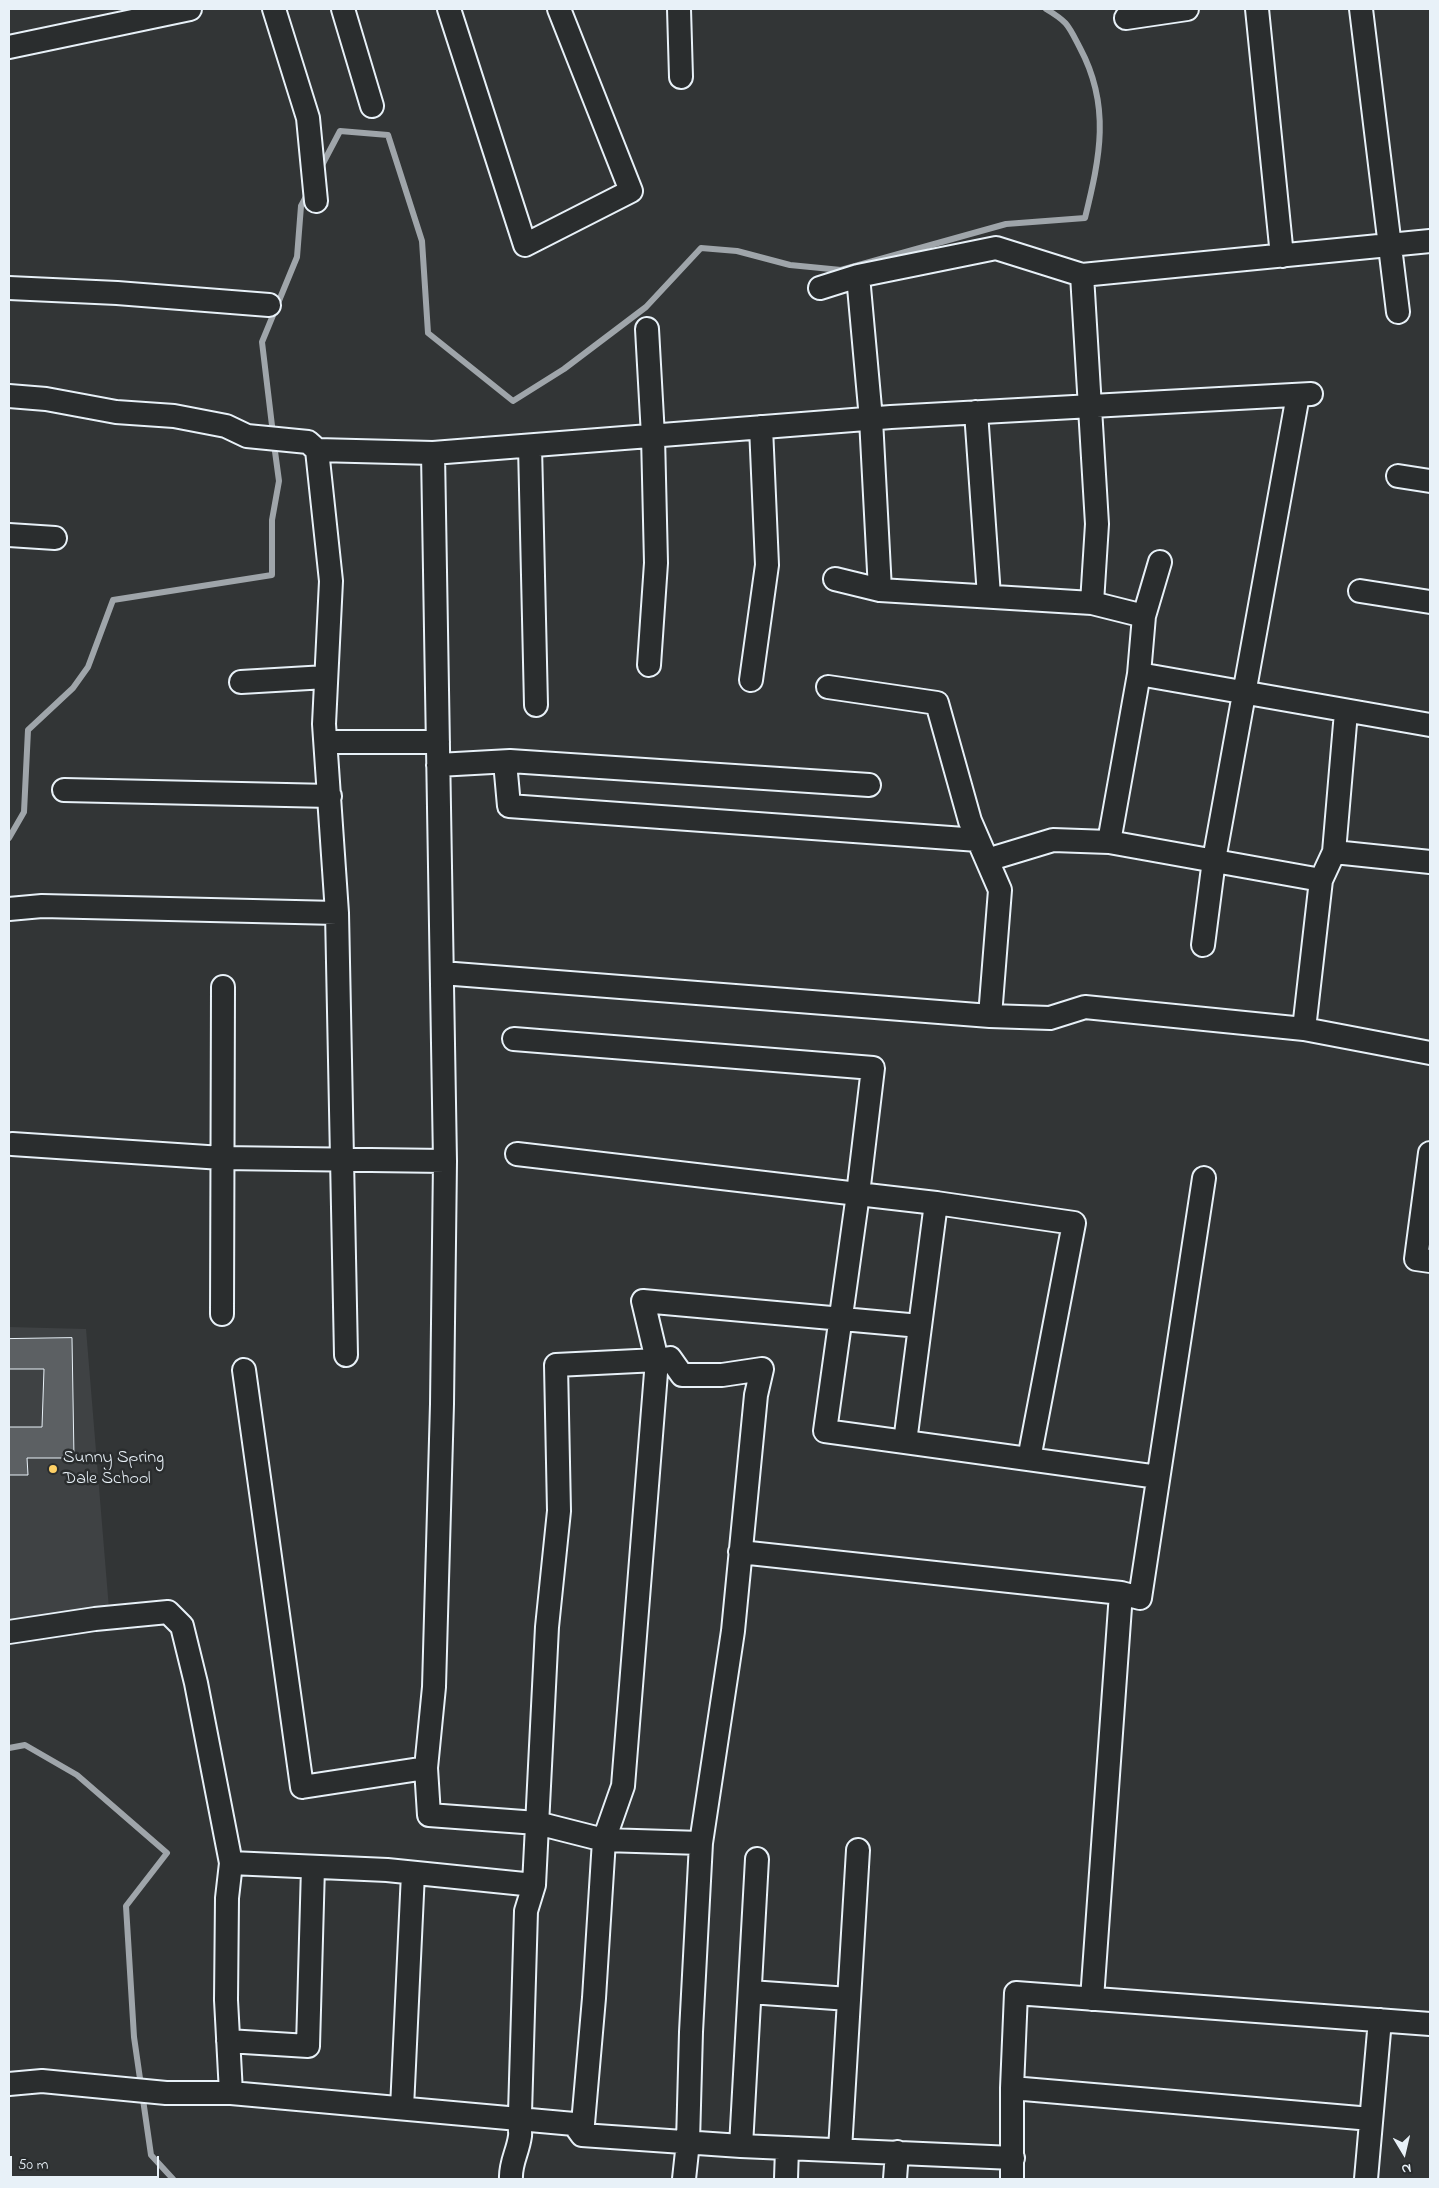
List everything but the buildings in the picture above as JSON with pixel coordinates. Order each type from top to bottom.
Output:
[{"type":"street","points":[[9,47],[156,12],[190,9]]},
{"type":"street","points":[[274,9],[308,118],[316,201]]},
{"type":"street","points":[[343,9],[372,106]]},
{"type":"street","points":[[449,9],[525,245],[631,191],[559,9]]},
{"type":"street","points":[[679,9],[681,77]]},
{"type":"street","points":[[1126,18],[1187,9]]},
{"type":"street","points":[[1257,9],[1282,256]]},
{"type":"street","points":[[1361,9],[1398,312]]},
{"type":"street","points":[[820,288],[858,276],[996,248],[1082,275],[1430,242]]},
{"type":"street","points":[[1082,275],[1097,524],[1092,603]]},
{"type":"street","points":[[858,276],[870,419],[880,590]]},
{"type":"street","points":[[9,288],[117,293],[269,305]]},
{"type":"street","points":[[647,329],[653,436],[656,563],[649,665]]},
{"type":"street","points":[[9,396],[46,399],[116,412],[174,416],[226,426],[247,436],[312,446],[433,453],[870,419],[1304,394],[1214,860],[1202,945]]},
{"type":"street","points":[[976,412],[990,596]]},
{"type":"street","points":[[752,680],[767,565],[761,427]]},
{"type":"street","points":[[312,446],[331,581],[326,677],[326,742],[337,912],[346,1355]]},
{"type":"street","points":[[530,446],[536,705]]},
{"type":"street","points":[[433,453],[445,1162],[442,1404],[434,1687],[426,1768],[429,1815],[537,1823],[604,1840],[701,1843]]},
{"type":"street","points":[[1398,476],[1430,481]]},
{"type":"street","points":[[9,535],[55,538]]},
{"type":"street","points":[[1109,842],[1139,674],[1144,616],[1160,562]]},
{"type":"street","points":[[835,579],[880,590],[1092,603],[1144,616]]},
{"type":"street","points":[[1360,591],[1430,602]]},
{"type":"street","points":[[1139,674],[1346,712],[1430,725]]},
{"type":"street","points":[[241,682],[326,677]]},
{"type":"street","points":[[828,687],[937,703],[970,821],[1000,890],[990,1016]]},
{"type":"street","points":[[1304,1029],[1321,880],[1334,852],[1346,712]]},
{"type":"street","points":[[326,742],[438,742]]},
{"type":"street","points":[[438,765],[504,762],[869,785]]},
{"type":"street","points":[[504,762],[509,806],[983,850],[1053,840],[1109,842],[1321,880]]},
{"type":"street","points":[[64,790],[330,796]]},
{"type":"street","points":[[1334,852],[1430,862]]},
{"type":"street","points":[[9,909],[42,906],[337,912]]},
{"type":"street","points":[[442,973],[990,1016],[1050,1018],[1085,1007],[1304,1029],[1430,1053]]},
{"type":"street","points":[[222,1314],[223,987]]},
{"type":"street","points":[[514,1039],[873,1068],[858,1194],[825,1431],[1158,1477]]},
{"type":"street","points":[[12,1144],[222,1158],[445,1162]]},
{"type":"street","points":[[1430,1153],[1416,1259],[1430,1261]]},
{"type":"street","points":[[516,1154],[936,1203],[1074,1223],[1029,1459]]},
{"type":"street","points":[[740,1552],[1121,1593],[1140,1598],[1204,1178]]},
{"type":"street","points":[[905,1442],[936,1203]]},
{"type":"street","points":[[582,2135],[594,1998],[604,1840],[622,1786],[657,1360],[643,1301],[920,1326]]},
{"type":"street","points":[[511,2179],[510,2168],[520,2136],[518,2119],[520,2113],[526,1911],[534,1885],[547,1627],[559,1511],[556,1365],[670,1358],[682,1375],[722,1375],[762,1369],[756,1394],[732,1631],[701,1843],[691,2032],[688,2142],[684,2179]]},
{"type":"street","points":[[244,1370],[302,1787],[426,1768]]},
{"type":"street","points":[[1092,1999],[1121,1593]]},
{"type":"street","points":[[9,1632],[95,1618],[168,1612],[182,1626],[231,1863],[227,1898],[228,2041],[231,2093]]},
{"type":"street","points":[[840,2150],[858,1850]]},
{"type":"street","points":[[741,2146],[757,1859]]},
{"type":"street","points":[[231,1863],[413,1873],[534,1885]]},
{"type":"street","points":[[228,2041],[308,2046],[313,1868]]},
{"type":"street","points":[[402,2108],[413,1873]]},
{"type":"street","points":[[750,1992],[849,1999]]},
{"type":"street","points":[[582,2135],[741,2146],[896,2152],[1013,2169],[1012,2088],[1016,1993],[1430,2024]]},
{"type":"street","points":[[1366,2179],[1380,2020]]},
{"type":"street","points":[[9,2084],[42,2082],[166,2093],[231,2093],[402,2108],[574,2124],[582,2135]]},
{"type":"street","points":[[1012,2088],[1372,2119]]},
{"type":"street","points":[[786,2179],[788,2148]]},
{"type":"street","points":[[895,2179],[896,2152]]},
{"type":"shaded area","name":"Sunny Spring Dale School","points":[[9,1327],[86,1329],[109,1609],[9,1622]]},
{"type":"waterway","points":[[320,169],[340,131],[388,135],[422,241],[428,333],[513,401],[564,369],[646,307],[701,248],[737,251],[790,265],[841,270],[1006,224],[1085,218],[1095,174],[1100,132],[1096,90],[1090,69],[1070,29],[1059,17],[1046,9]]},
{"type":"waterway","points":[[273,434],[262,342],[297,257],[301,206],[308,193]]},
{"type":"waterway","points":[[9,838],[24,812],[28,730],[73,688],[88,667],[113,600],[272,575],[272,520],[279,481],[274,444]]},
{"type":"waterway","points":[[9,1748],[25,1745],[77,1775],[167,1853],[126,1906],[134,2037],[151,2155],[173,2179]]},
{"type":"place","name":"Sunny Spring Dale School","points":[[53,1469]]}]
